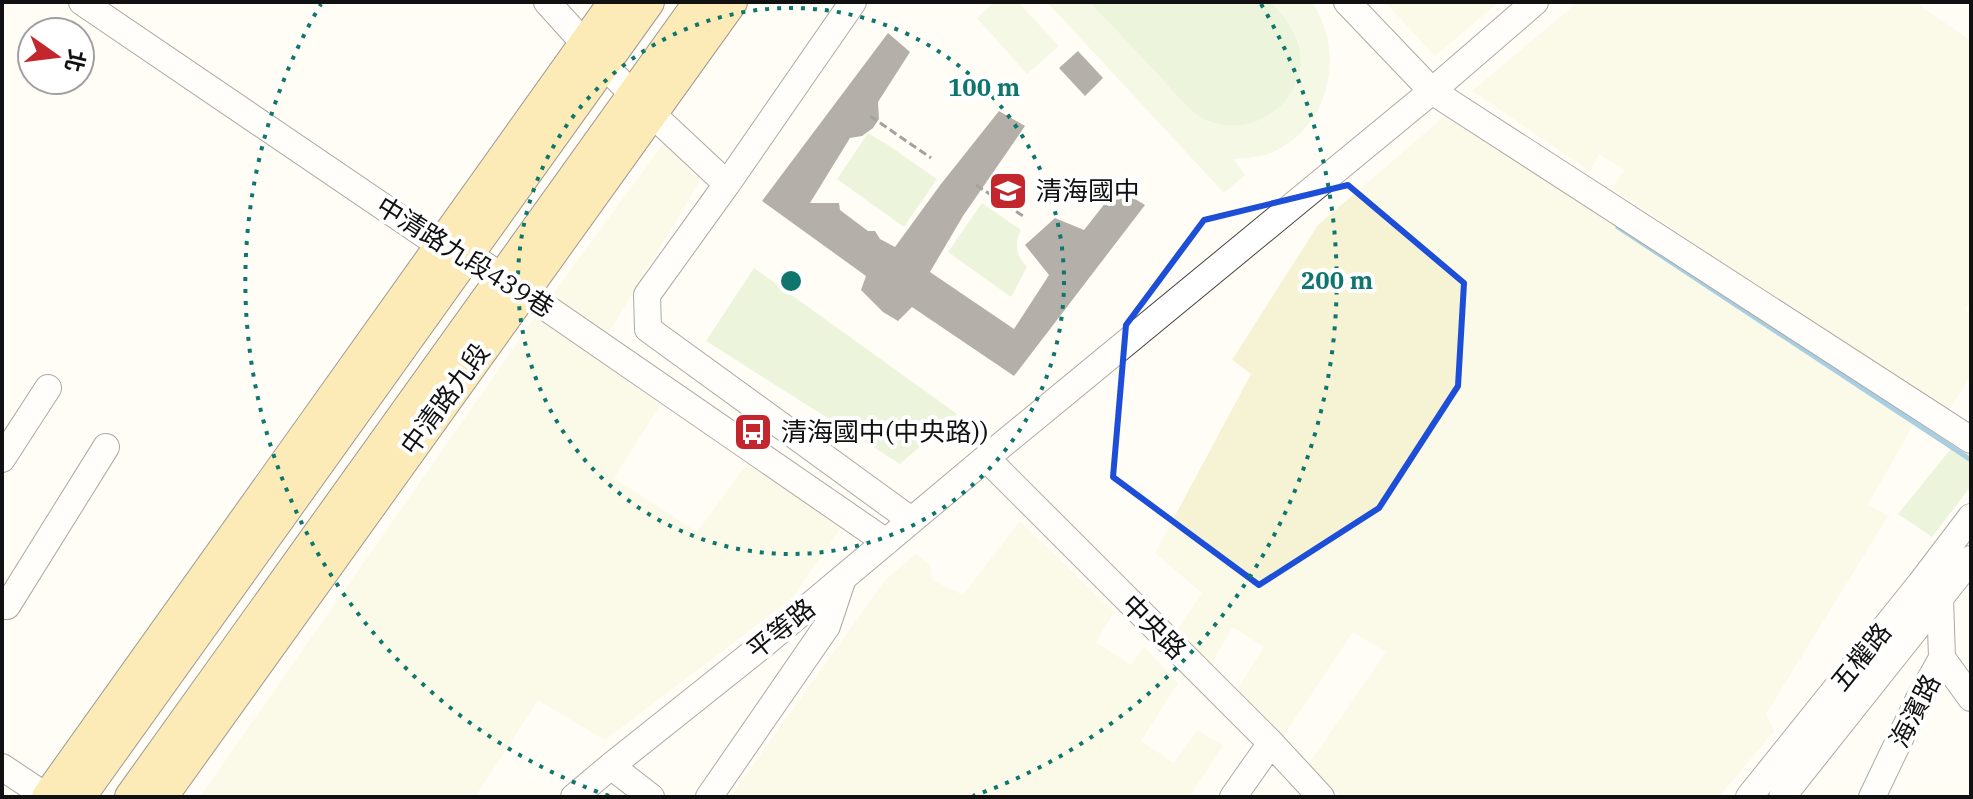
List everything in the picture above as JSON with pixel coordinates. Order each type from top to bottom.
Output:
[{"type":"main road","points":[[595,54],[615,2]]},
{"type":"main road","points":[[48,797],[595,54],[648,2]]},
{"type":"main road","name":"中清路九段","points":[[642,104],[700,2]]},
{"type":"main road","name":"中清路九段","points":[[131,797],[642,104],[731,2]]},
{"type":"main road","points":[[79,797],[454,249]]},
{"type":"main road","name":"中清路九段","points":[[161,797],[512,284]]},
{"type":"street","name":"中清路九段439巷","points":[[82,2],[454,249],[512,284],[886,542]]},
{"type":"street","points":[[547,2],[642,104],[727,184]]},
{"type":"street","points":[[853,2],[647,295],[648,329],[911,520]]},
{"type":"street","points":[[1347,2],[1432,91],[1971,440]]},
{"type":"street","name":"平等路","points":[[574,797],[764,644],[1432,91],[1535,2]]},
{"type":"street","points":[[2,459],[48,388]]},
{"type":"street","points":[[2,606],[7,606],[106,447]]},
{"type":"street","name":"中央路","points":[[986,458],[1321,797]]},
{"type":"street","name":"五權路","points":[[1782,797],[1930,591],[1971,517]]},
{"type":"street","name":"五權路","points":[[1749,797],[1930,591],[1971,559]]},
{"type":"street","points":[[709,797],[827,626],[843,578]]},
{"type":"street","name":"海濱路","points":[[1872,797],[1942,658],[1930,591]]},
{"type":"street","points":[[764,644],[795,673]]},
{"type":"street","points":[[1942,658],[1971,680]]},
{"type":"street","points":[[1942,658],[1971,698]]},
{"type":"street","points":[[1233,797],[1271,743]]},
{"type":"street","points":[[611,766],[651,797]]},
{"type":"street","points":[[2,767],[48,797]]},
{"type":"path","points":[[870,116],[931,158]]},
{"type":"path","points":[[976,185],[1026,218]]},
{"type":"highlighted area","points":[[1348,185],[1464,283],[1458,386],[1379,508],[1259,585],[1113,477],[1126,325],[1204,220]]},
{"type":"shaded area","points":[[1385,2],[1499,2],[1435,56]]},
{"type":"shaded area","points":[[1578,2],[1915,2],[1971,41],[1971,299],[1965,310],[1971,314],[1971,376],[1947,413],[1612,188],[1624,170],[1599,154],[1590,171],[1472,91]]},
{"type":"shaded area","points":[[1453,109],[1914,424],[1868,504],[1888,516],[1766,714],[1774,731],[1719,797],[1342,797],[1309,764],[1386,652],[1353,632],[1282,738],[1236,691],[1264,647],[1233,627],[1211,664],[1177,630],[1202,593],[1155,553],[1251,374],[1232,360],[1318,225]]},
{"type":"shaded area","points":[[664,143],[700,181],[594,357],[660,405],[614,478],[697,532],[751,459],[845,522],[792,598],[605,740],[538,700],[475,797],[200,797],[534,319]]},
{"type":"shaded area","points":[[1020,521],[1114,612],[1096,642],[1131,665],[1144,647],[1178,683],[1141,741],[1174,763],[1197,730],[1223,746],[1189,797],[730,797],[886,579],[916,554],[930,565],[932,580],[963,595]]},
{"type":"green space","points":[[994,2],[1018,2],[1059,46],[1027,74],[977,18]]},
{"type":"green space","points":[[1047,2],[1089,2],[1190,109],[1210,122],[1229,126],[1264,118],[1279,108],[1298,79],[1301,61],[1298,42],[1290,25],[1271,2],[1312,2],[1323,22],[1328,44],[1330,66],[1326,88],[1318,109],[1306,127],[1290,142],[1265,155],[1233,159],[1245,175],[1224,193]]},
{"type":"green space","points":[[1089,2],[1271,2],[1290,25],[1298,42],[1301,61],[1298,79],[1279,108],[1264,118],[1229,126],[1210,122],[1184,103]]},
{"type":"green space","points":[[868,133],[937,179],[904,227],[837,179]]},
{"type":"green space","points":[[982,203],[1021,230],[1017,250],[1027,267],[1011,297],[948,252]]},
{"type":"green space","points":[[754,268],[957,414],[900,464],[706,341]]},
{"type":"green space","points":[[1954,445],[1971,457],[1971,486],[1932,537],[1898,514]]},
{"type":"building","points":[[888,33],[910,52],[878,102],[879,119],[862,136],[850,138],[810,203],[839,203],[840,210],[895,247],[999,111],[1025,126],[963,216],[930,272],[1014,329],[1049,275],[1025,245],[1055,218],[1084,230],[1117,188],[1145,205],[1014,376],[912,307],[898,321],[883,312],[861,290],[866,276],[762,201]]},
{"type":"building","points":[[1078,51],[1103,78],[1085,96],[1059,68]]},
{"type":"waterway","points":[[1618,227],[1971,460]]},
{"type":"place","name":"清海國中","points":[[1008,191]]},
{"type":"place","name":"清海國中(中央路))","points":[[753,432]]}]
